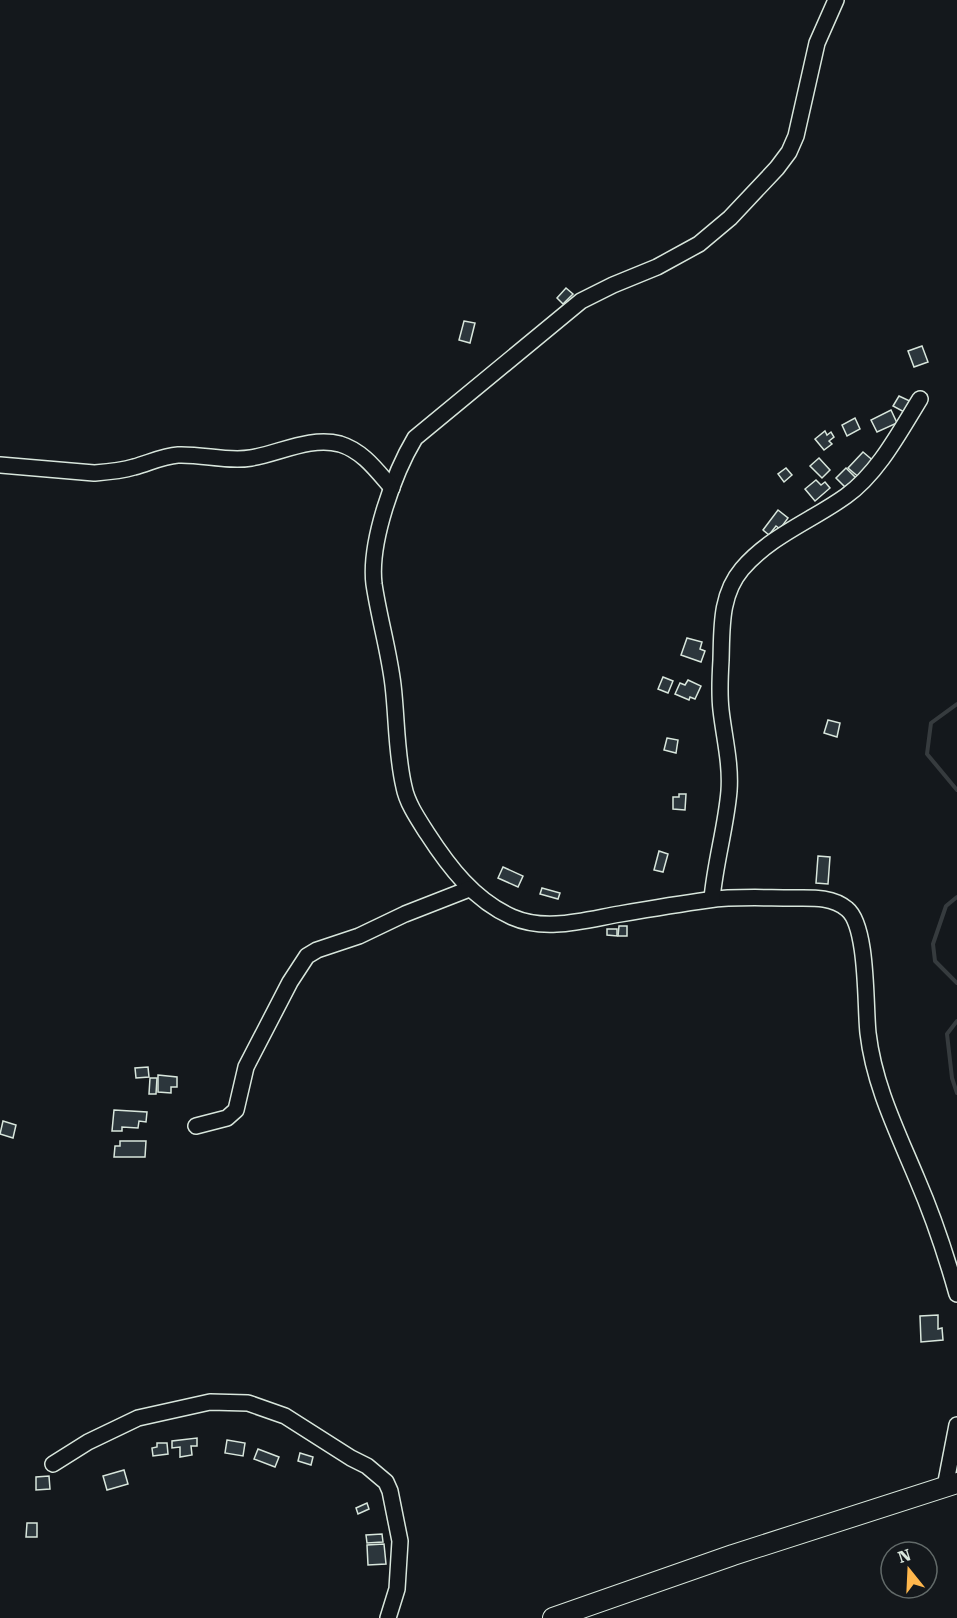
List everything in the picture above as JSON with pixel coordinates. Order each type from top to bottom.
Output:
[{"type":"main road","points":[[553,1618],[733,1555],[951,1485]]},
{"type":"street","points":[[836,0],[817,43],[796,136],[789,152],[777,168],[730,218],[699,244],[657,267],[581,301],[415,438],[402,460],[392,488],[374,555],[374,581],[393,684],[399,762],[405,792],[417,817],[446,862],[469,889],[513,918],[540,924],[572,924],[712,899],[823,898],[849,910],[857,923],[862,946],[868,1034],[873,1065],[894,1124],[937,1228],[957,1294]]},
{"type":"street","points":[[712,899],[729,793],[729,762],[719,690],[722,623],[732,583],[758,553],[785,532],[847,496],[867,477],[920,399]]},
{"type":"street","points":[[0,465],[94,473],[109,472],[177,455],[249,458],[307,444],[322,443],[339,444],[358,453],[392,488]]},
{"type":"street","points":[[196,1126],[227,1118],[236,1110],[246,1067],[290,981],[308,956],[317,950],[359,936],[469,889]]},
{"type":"street","points":[[53,1464],[88,1442],[138,1418],[210,1402],[248,1403],[285,1416],[372,1470],[386,1482],[390,1491],[399,1541],[397,1589],[388,1618]]},
{"type":"street","points":[[951,1485],[957,1425]]},
{"type":"building","points":[[566,288],[573,294],[563,304],[557,298]]},
{"type":"building","points":[[464,321],[475,323],[470,343],[459,340]]},
{"type":"building","points":[[922,346],[928,362],[914,367],[908,351]]},
{"type":"building","points":[[899,396],[912,402],[906,413],[893,406]]},
{"type":"building","points":[[891,410],[897,423],[877,432],[871,420]]},
{"type":"building","points":[[855,418],[860,429],[847,436],[842,425]]},
{"type":"building","points":[[825,431],[827,435],[831,432],[834,437],[829,441],[832,444],[824,450],[815,439]]},
{"type":"building","points":[[863,452],[876,463],[861,479],[848,468]]},
{"type":"building","points":[[819,458],[830,470],[822,478],[810,466]]},
{"type":"building","points":[[786,468],[792,475],[784,482],[778,474]]},
{"type":"building","points":[[846,468],[856,478],[845,487],[836,478]]},
{"type":"building","points":[[816,480],[821,485],[825,482],[830,488],[815,501],[805,489]]},
{"type":"building","points":[[778,510],[788,518],[780,529],[776,526],[769,535],[763,530]]},
{"type":"building","points":[[687,638],[702,642],[700,649],[705,651],[701,662],[681,655]]},
{"type":"building","points":[[663,677],[673,681],[668,693],[658,689]]},
{"type":"building","points":[[688,680],[701,686],[695,699],[690,697],[689,700],[675,694],[680,683],[685,685]]},
{"type":"building","points":[[828,720],[840,723],[837,737],[824,733]]},
{"type":"building","points":[[667,738],[678,740],[676,753],[664,750]]},
{"type":"building","points":[[679,794],[686,794],[685,810],[673,809],[673,797],[679,797]]},
{"type":"building","points":[[659,851],[668,854],[663,872],[654,870]]},
{"type":"building","points":[[818,856],[830,857],[828,884],[816,883]]},
{"type":"building","points":[[503,867],[523,876],[518,887],[498,878]]},
{"type":"building","points":[[542,888],[560,893],[558,899],[540,894]]},
{"type":"building","points":[[619,926],[627,926],[627,936],[618,936]]},
{"type":"building","points":[[607,929],[617,929],[617,936],[607,935]]},
{"type":"building","points":[[148,1067],[149,1077],[136,1078],[135,1068]]},
{"type":"building","points":[[158,1075],[177,1077],[177,1087],[171,1087],[171,1093],[158,1092]]},
{"type":"building","points":[[150,1078],[157,1078],[156,1094],[149,1094]]},
{"type":"building","points":[[114,1110],[147,1112],[146,1122],[139,1121],[138,1128],[122,1127],[122,1131],[112,1131]]},
{"type":"building","points":[[3,1121],[16,1125],[13,1138],[0,1134]]},
{"type":"building","points":[[120,1141],[146,1141],[145,1157],[114,1157],[115,1146],[120,1146]]},
{"type":"building","points":[[938,1315],[938,1329],[942,1328],[943,1340],[921,1342],[920,1316]]},
{"type":"building","points":[[197,1438],[197,1446],[191,1446],[192,1455],[180,1457],[180,1447],[172,1448],[172,1441]]},
{"type":"building","points":[[227,1440],[245,1443],[243,1456],[225,1453]]},
{"type":"building","points":[[157,1443],[167,1443],[168,1454],[153,1456],[152,1448],[157,1447]]},
{"type":"building","points":[[258,1449],[279,1457],[275,1467],[254,1459]]},
{"type":"building","points":[[300,1453],[313,1457],[311,1465],[298,1461]]},
{"type":"building","points":[[124,1470],[128,1484],[107,1490],[103,1476]]},
{"type":"building","points":[[49,1476],[50,1489],[36,1490],[36,1477]]},
{"type":"building","points":[[367,1503],[369,1509],[358,1514],[356,1508]]},
{"type":"building","points":[[27,1523],[37,1523],[37,1537],[26,1537]]},
{"type":"building","points":[[382,1534],[383,1542],[367,1543],[366,1535]]},
{"type":"building","points":[[384,1544],[386,1564],[368,1565],[367,1545]]},
{"type":"waterway","points":[[957,704],[931,723],[927,754],[957,790]]},
{"type":"waterway","points":[[957,897],[946,906],[933,944],[935,961],[957,983]]},
{"type":"waterway","points":[[957,1021],[947,1034],[952,1078],[957,1093]]}]
